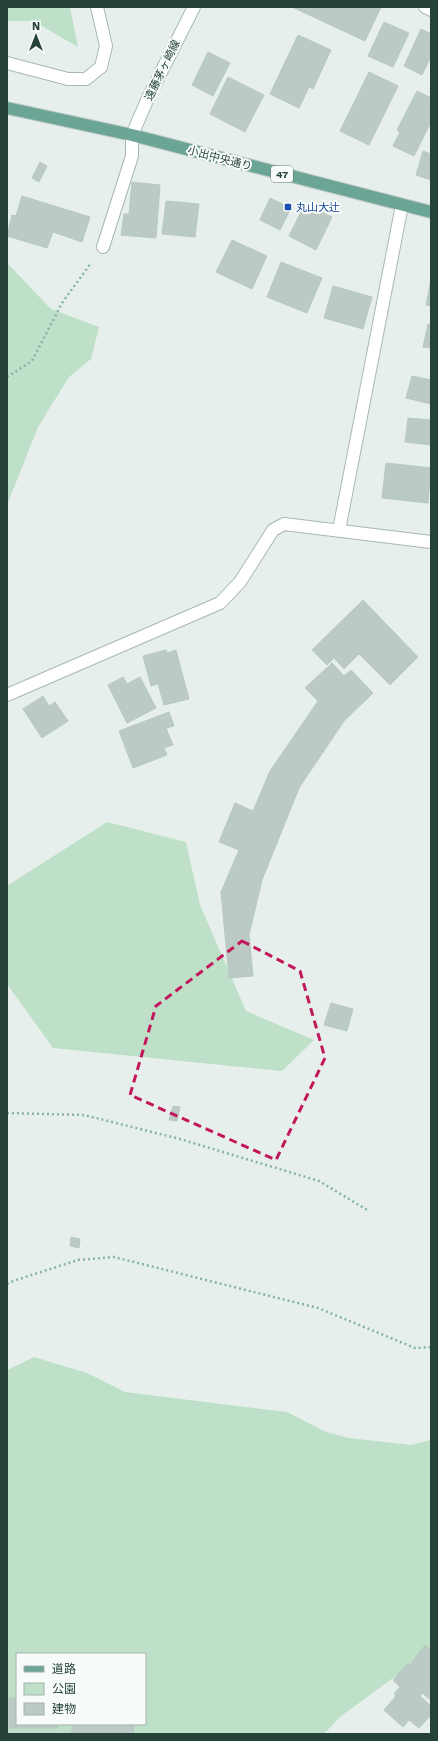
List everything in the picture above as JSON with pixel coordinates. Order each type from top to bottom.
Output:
[{"type":"main road","name":"小出中央通り","points":[[7,108],[132,135],[431,212]]},
{"type":"street","points":[[7,63],[68,79],[86,79],[102,67],[106,46],[98,7]]},
{"type":"street","name":"遠藤茅ヶ崎線","points":[[132,135],[148,98],[194,7]]},
{"type":"street","points":[[425,7],[431,10]]},
{"type":"street","points":[[103,247],[132,156],[132,135]]},
{"type":"street","points":[[339,530],[402,205]]},
{"type":"street","points":[[7,695],[220,603],[240,582],[273,530],[284,524],[431,542]]},
{"type":"path","points":[[7,377],[32,361],[62,303],[103,247]]},
{"type":"path","points":[[7,1112],[84,1115],[180,1139],[319,1181],[369,1211]]},
{"type":"path","points":[[7,1284],[78,1260],[114,1257],[318,1308],[415,1348],[431,1347]]},
{"type":"highlighted area","points":[[242,941],[300,971],[325,1058],[276,1160],[130,1095],[156,1006]]},
{"type":"green space","points":[[7,7],[70,7],[78,47],[33,21],[7,21]]},
{"type":"green space","points":[[7,263],[51,309],[99,327],[91,359],[69,377],[38,427],[7,505]]},
{"type":"green space","points":[[107,822],[186,842],[200,905],[246,1011],[314,1040],[282,1071],[53,1048],[7,984],[7,886]]},
{"type":"green space","points":[[34,1357],[87,1373],[125,1392],[287,1412],[326,1432],[349,1438],[411,1445],[431,1440],[431,1650],[340,1717],[324,1734],[7,1734],[7,1370]]},
{"type":"building","points":[[292,7],[381,7],[365,41]]},
{"type":"building","points":[[384,22],[409,33],[393,67],[368,56]]},
{"type":"building","points":[[421,29],[431,34],[431,56],[422,75],[404,66]]},
{"type":"building","points":[[298,35],[331,50],[313,89],[309,87],[299,108],[270,94]]},
{"type":"building","points":[[208,52],[230,63],[213,96],[192,85]]},
{"type":"building","points":[[369,72],[398,86],[369,145],[340,131]]},
{"type":"building","points":[[228,77],[264,95],[245,132],[210,114]]},
{"type":"building","points":[[417,91],[431,98],[431,122],[414,156],[393,146],[400,132],[397,130]]},
{"type":"building","points":[[423,151],[431,154],[431,180],[416,175]]},
{"type":"building","points":[[40,162],[47,166],[39,182],[32,178]]},
{"type":"building","points":[[132,182],[160,185],[156,238],[121,235],[124,214],[129,214]]},
{"type":"building","points":[[22,196],[90,217],[82,242],[53,232],[47,248],[7,236],[12,215],[16,216]]},
{"type":"building","points":[[270,198],[291,208],[280,230],[260,220]]},
{"type":"building","points":[[166,201],[199,204],[195,237],[162,234]]},
{"type":"building","points":[[305,204],[332,217],[316,250],[289,236]]},
{"type":"building","points":[[232,240],[267,256],[252,289],[216,272]]},
{"type":"building","points":[[281,262],[322,278],[307,313],[267,297]]},
{"type":"building","points":[[431,279],[431,306],[426,305]]},
{"type":"building","points":[[333,286],[372,297],[363,329],[324,318]]},
{"type":"building","points":[[428,324],[431,325],[431,348],[423,347]]},
{"type":"building","points":[[412,376],[431,380],[431,404],[406,398]]},
{"type":"building","points":[[408,418],[431,420],[431,445],[405,442]]},
{"type":"building","points":[[386,463],[431,468],[428,503],[382,498]]},
{"type":"building","points":[[363,600],[418,657],[390,685],[359,654],[344,669],[334,658],[327,665],[312,650]]},
{"type":"building","points":[[166,650],[167,653],[176,650],[189,699],[164,705],[158,684],[151,686],[143,656]]},
{"type":"building","points":[[332,663],[344,676],[351,670],[373,693],[344,721],[299,788],[262,880],[249,935],[253,976],[229,978],[221,892],[239,850],[219,842],[235,803],[253,811],[270,771],[318,701],[305,688]]},
{"type":"building","points":[[123,677],[127,684],[140,677],[156,708],[127,723],[108,685]]},
{"type":"building","points":[[43,696],[49,706],[55,702],[68,721],[42,738],[23,709]]},
{"type":"building","points":[[169,712],[174,726],[166,728],[173,745],[164,748],[167,755],[133,768],[119,731]]},
{"type":"building","points":[[331,1003],[353,1009],[347,1031],[324,1025]]},
{"type":"building","points":[[173,1106],[180,1107],[177,1121],[169,1120]]},
{"type":"building","points":[[71,1237],[80,1239],[79,1248],[70,1246]]},
{"type":"building","points":[[425,1645],[429,1649],[431,1647],[431,1700],[422,1693],[420,1696],[431,1706],[431,1715],[419,1728],[409,1720],[403,1727],[384,1710],[396,1696],[394,1694],[400,1687],[393,1680],[408,1663],[410,1665]]},
{"type":"building","points":[[9,1698],[16,1698],[16,1725],[58,1725],[58,1728],[9,1728]]},
{"type":"building","points":[[72,1725],[134,1725],[133,1734],[72,1734]]},
{"type":"place","name":"丸山大辻","points":[[288,207]]}]
